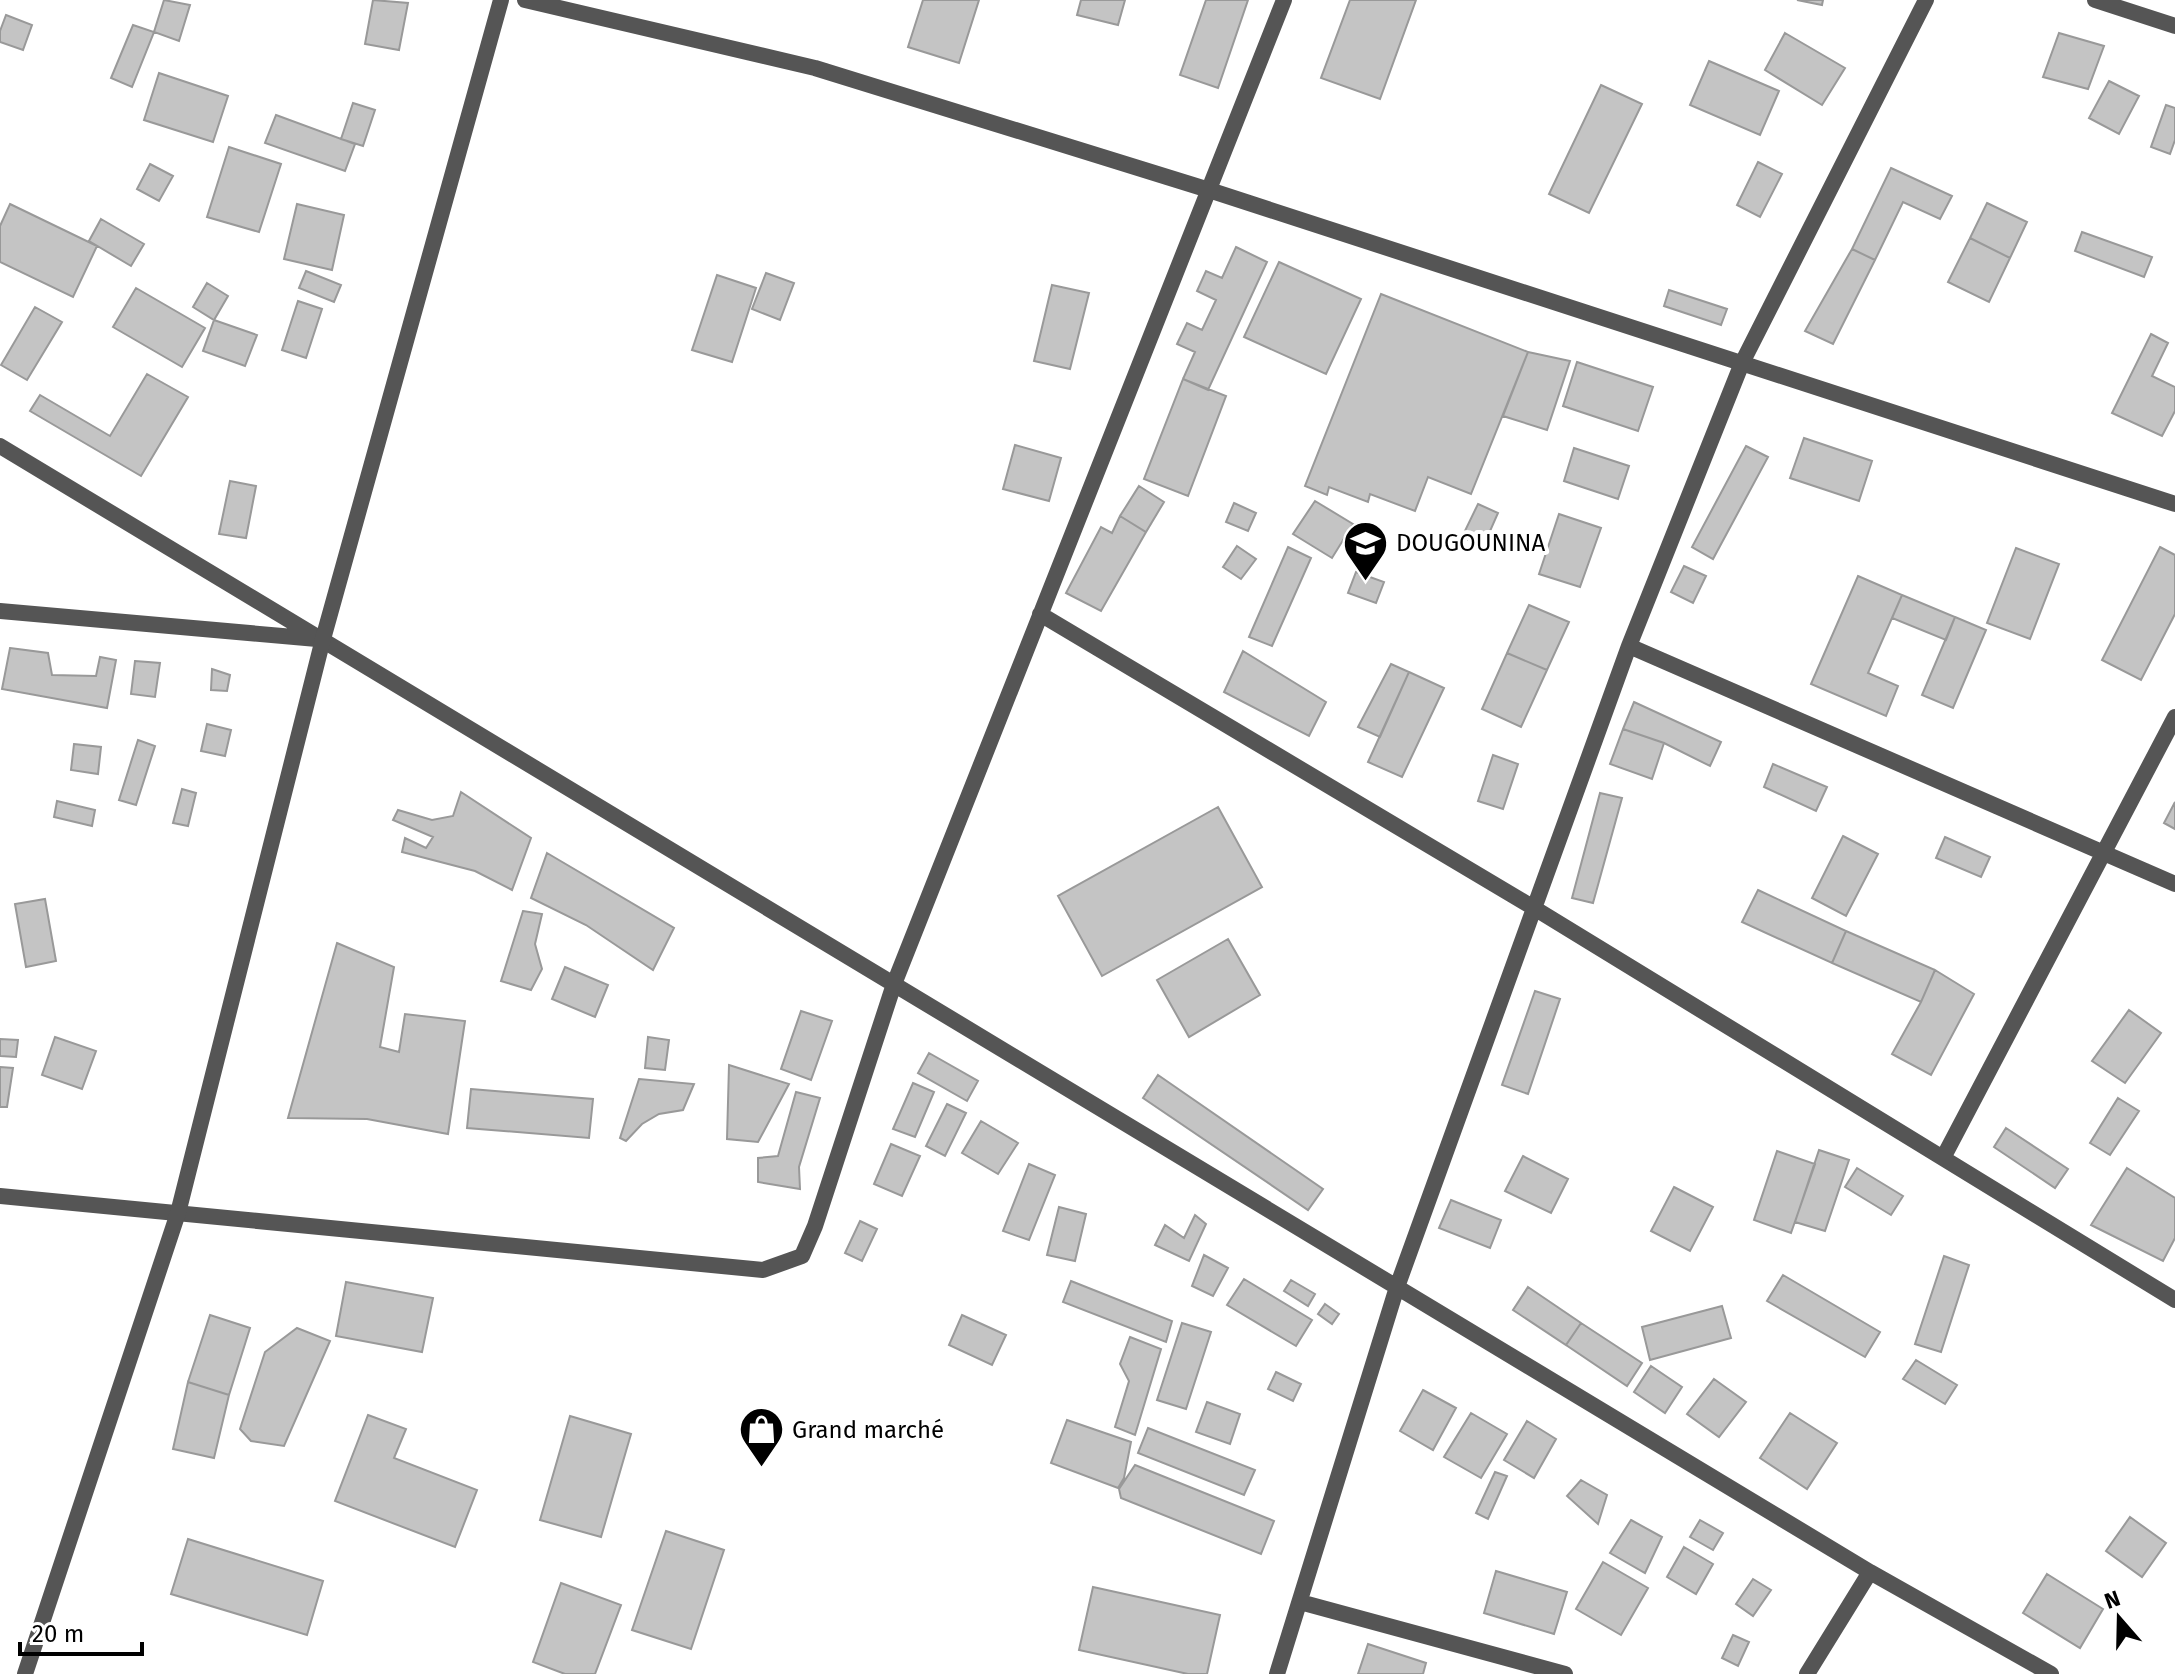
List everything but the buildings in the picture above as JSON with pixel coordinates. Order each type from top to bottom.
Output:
[{"type":"street","points":[[25,1674],[178,1213],[323,639],[501,0]]},
{"type":"street","points":[[525,0],[815,68],[1209,190],[2175,504]]},
{"type":"street","points":[[0,1196],[763,1270],[802,1256],[815,1226],[894,984],[1284,0]]},
{"type":"street","points":[[1277,1674],[1397,1287],[1629,646],[1742,363],[1926,0]]},
{"type":"street","points":[[2095,0],[2175,26]]},
{"type":"street","points":[[0,446],[1870,1572],[2051,1674]]},
{"type":"street","points":[[0,611],[323,639]]},
{"type":"street","points":[[1040,614],[1534,908],[2175,1300]]},
{"type":"street","points":[[1629,646],[2175,884]]},
{"type":"street","points":[[1943,1158],[2175,717]]},
{"type":"street","points":[[1807,1674],[1870,1572]]},
{"type":"street","points":[[1300,1602],[1565,1674]]},
{"type":"place","name":"DOUGOUNINA","points":[[1365,582]]},
{"type":"place","name":"Grand marché","points":[[761,1469]]}]
